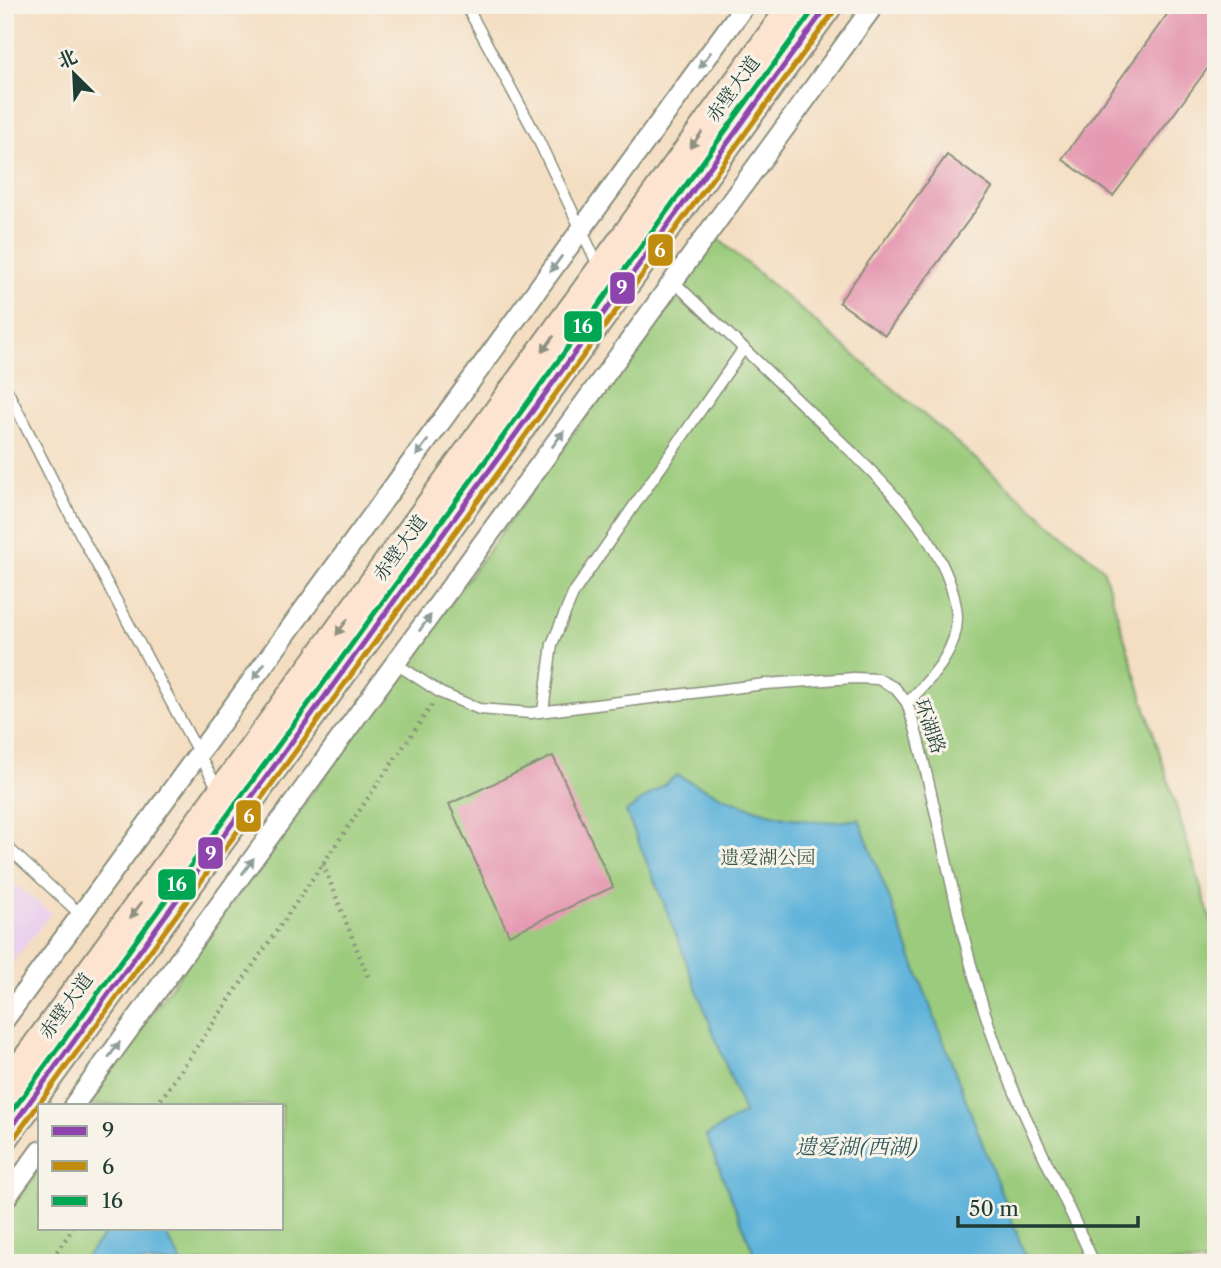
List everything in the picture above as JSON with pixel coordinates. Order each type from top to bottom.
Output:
[{"type":"main road","name":"赤壁大道","points":[[5,1090],[794,5]]},
{"type":"main road","name":"赤壁大道","points":[[5,1136],[828,5]]},
{"type":"street","points":[[5,1019],[745,5]]},
{"type":"street","points":[[75,1104],[874,5]]},
{"type":"street","points":[[5,1199],[38,1154]]},
{"type":"lane","points":[[466,5],[535,132],[601,271]]},
{"type":"lane","points":[[673,281],[874,475],[929,540],[943,568],[957,608],[955,636],[949,653],[929,681],[907,703]]},
{"type":"lane","points":[[543,711],[552,644],[574,592],[744,348]]},
{"type":"lane","points":[[5,386],[75,524],[221,794]]},
{"type":"lane","name":"环湖路","points":[[395,663],[441,693],[480,709],[531,713],[765,684],[854,678],[878,680],[895,688],[907,703],[930,782],[952,884],[1000,1055],[1094,1263]]},
{"type":"lane","points":[[5,845],[81,915]]},
{"type":"path","points":[[158,1104],[441,693]]},
{"type":"path","points":[[323,864],[368,977]]},
{"type":"path","points":[[49,1263],[72,1230]]},
{"type":"shaded area","points":[[5,877],[51,913],[5,972]]},
{"type":"green space","name":"遗爱湖公园","points":[[716,237],[1103,568],[1216,937],[1216,1263],[5,1263],[5,1215],[38,1170],[38,1230],[284,1230],[284,1104],[86,1104]]},
{"type":"water","name":"遗爱湖(西湖)","points":[[677,775],[742,804],[788,818],[836,822],[859,819],[1028,1263],[758,1263],[706,1136],[744,1113],[626,812]]},
{"type":"water","points":[[107,1230],[163,1230],[182,1263],[81,1263]]},
{"type":"building","points":[[1174,5],[1207,5],[1216,12],[1216,57],[1113,196],[1062,159]]},
{"type":"building","points":[[947,155],[992,188],[885,335],[839,302]]},
{"type":"building","points":[[553,756],[613,887],[509,935],[449,804]]},
{"type":"transit line","name":"16","points":[[5,1121],[817,5]]},
{"type":"transit line","name":"9","points":[[5,1136],[828,5]]},
{"type":"transit line","name":"6","points":[[39,1104],[835,10]]},
{"type":"transit line","name":"6","points":[[12,1141],[38,1105]]}]
